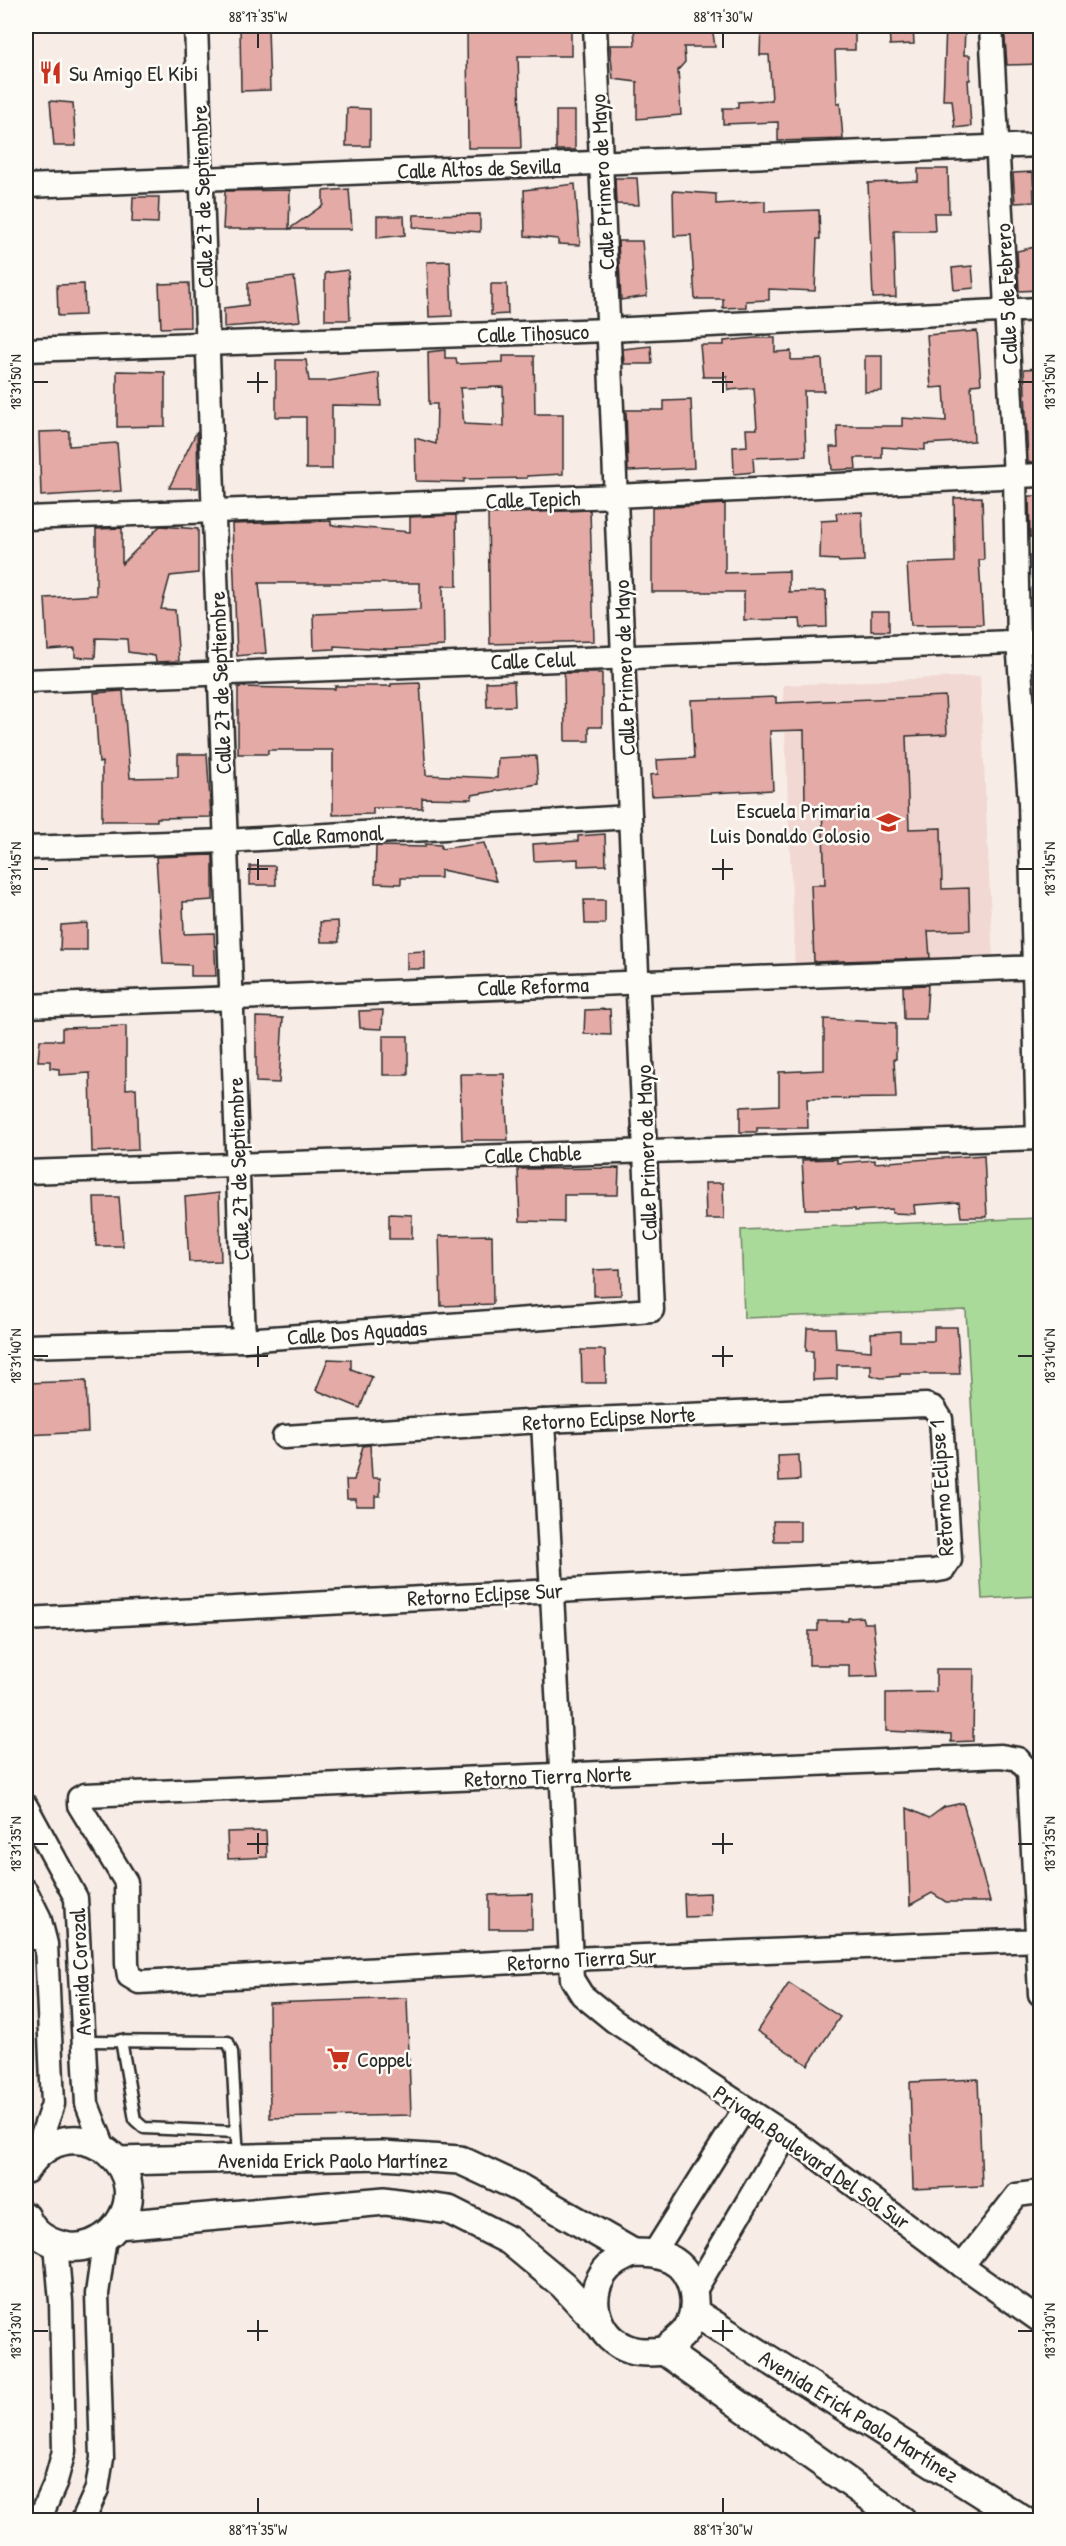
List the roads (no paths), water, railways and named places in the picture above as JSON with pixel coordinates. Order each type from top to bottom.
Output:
[{"type":"street","name":"Calle 27 de Septiembre","points":[[196,26],[244,1340]]},
{"type":"street","name":"Calle Primero de Mayo","points":[[595,26],[652,1310]]},
{"type":"street","name":"Calle 5 de Febrero","points":[[992,26],[1015,476],[1018,642],[1035,802],[1039,1138]]},
{"type":"street","name":"Calle Altos de Sevilla","points":[[26,186],[1041,145]]},
{"type":"street","name":"Calle Tihosuco","points":[[26,350],[609,330],[1041,309]]},
{"type":"street","name":"Calle Tepich","points":[[26,518],[616,496],[1041,475]]},
{"type":"street","name":"Calle Celul","points":[[26,681],[1041,641]]},
{"type":"street","name":"Calle Ramonal","points":[[26,848],[226,841],[630,817]]},
{"type":"street","name":"Calle Reforma","points":[[26,1006],[1037,967]]},
{"type":"street","name":"Calle Chable","points":[[26,1172],[1039,1138]]},
{"type":"street","name":"Calle Dos Aguadas","points":[[26,1346],[244,1340],[652,1310]]},
{"type":"street","name":"Retorno Eclipse Norte","points":[[284,1437],[543,1421],[926,1405],[934,1408]]},
{"type":"street","name":"Retorno Eclipse 1","points":[[934,1408],[940,1419],[950,1560],[944,1569]]},
{"type":"street","points":[[543,1421],[571,1959]]},
{"type":"street","name":"Retorno Eclipse Sur","points":[[26,1619],[944,1569]]},
{"type":"street","name":"Retorno Tierra Norte","points":[[129,1976],[126,1882],[79,1805],[79,1798],[85,1795],[1001,1756],[1018,1760],[1029,1772],[1038,1940]]},
{"type":"street","name":"Avenida Corozal","points":[[26,1806],[76,1898],[87,2104],[111,2154]]},
{"type":"street","name":"Avenida Corozal","points":[[26,1891],[39,1917],[36,1944],[52,2104],[30,2162]]},
{"type":"street","points":[[1038,1940],[1041,1994]]},
{"type":"street","name":"Retorno Tierra Sur","points":[[129,1976],[139,1982],[571,1959],[1038,1940]]},
{"type":"street","name":"Privada Boulevard Del Sol Sur","points":[[571,1959],[572,1979],[582,1995],[614,2021],[787,2135],[962,2266],[1041,2321]]},
{"type":"street","points":[[643,2253],[746,2108]]},
{"type":"street","points":[[663,2351],[687,2330],[694,2302],[787,2135]]},
{"type":"street","name":"Avenida Erick Paolo Martínez","points":[[30,2162],[47,2146],[61,2140],[76,2139],[91,2141],[111,2154],[238,2159],[382,2156],[460,2160],[518,2187],[643,2253]]},
{"type":"street","points":[[83,2520],[97,2489],[102,2458],[97,2294],[112,2231],[126,2210],[129,2193],[125,2176],[111,2154]]},
{"type":"street","points":[[962,2266],[1017,2195],[1041,2192]]},
{"type":"street","name":"Avenida Erick Paolo Martínez","points":[[37,2232],[73,2247],[90,2245],[112,2231],[385,2201],[449,2210],[510,2241],[563,2285],[599,2324]]},
{"type":"street","points":[[37,2232],[61,2302],[64,2451],[55,2484],[39,2520]]},
{"type":"street","points":[[694,2302],[686,2274],[672,2260],[643,2253],[616,2260],[603,2273],[596,2289],[594,2307],[599,2324],[612,2341],[631,2351],[663,2351],[902,2520]]},
{"type":"street","name":"Avenida Erick Paolo Martínez","points":[[694,2302],[1023,2520]]},
{"type":"lane","points":[[121,2040],[135,2120],[144,2128],[236,2132]]},
{"type":"lane","points":[[84,2042],[121,2040],[228,2042],[232,2052],[238,2159]]},
{"type":"place","name":"Su Amigo El Kibi","points":[[51,73]]},
{"type":"place","name":"Escuela Primaria Luis Donaldo Colosio","points":[[888,823]]},
{"type":"place","name":"Coppel","points":[[339,2059]]}]
